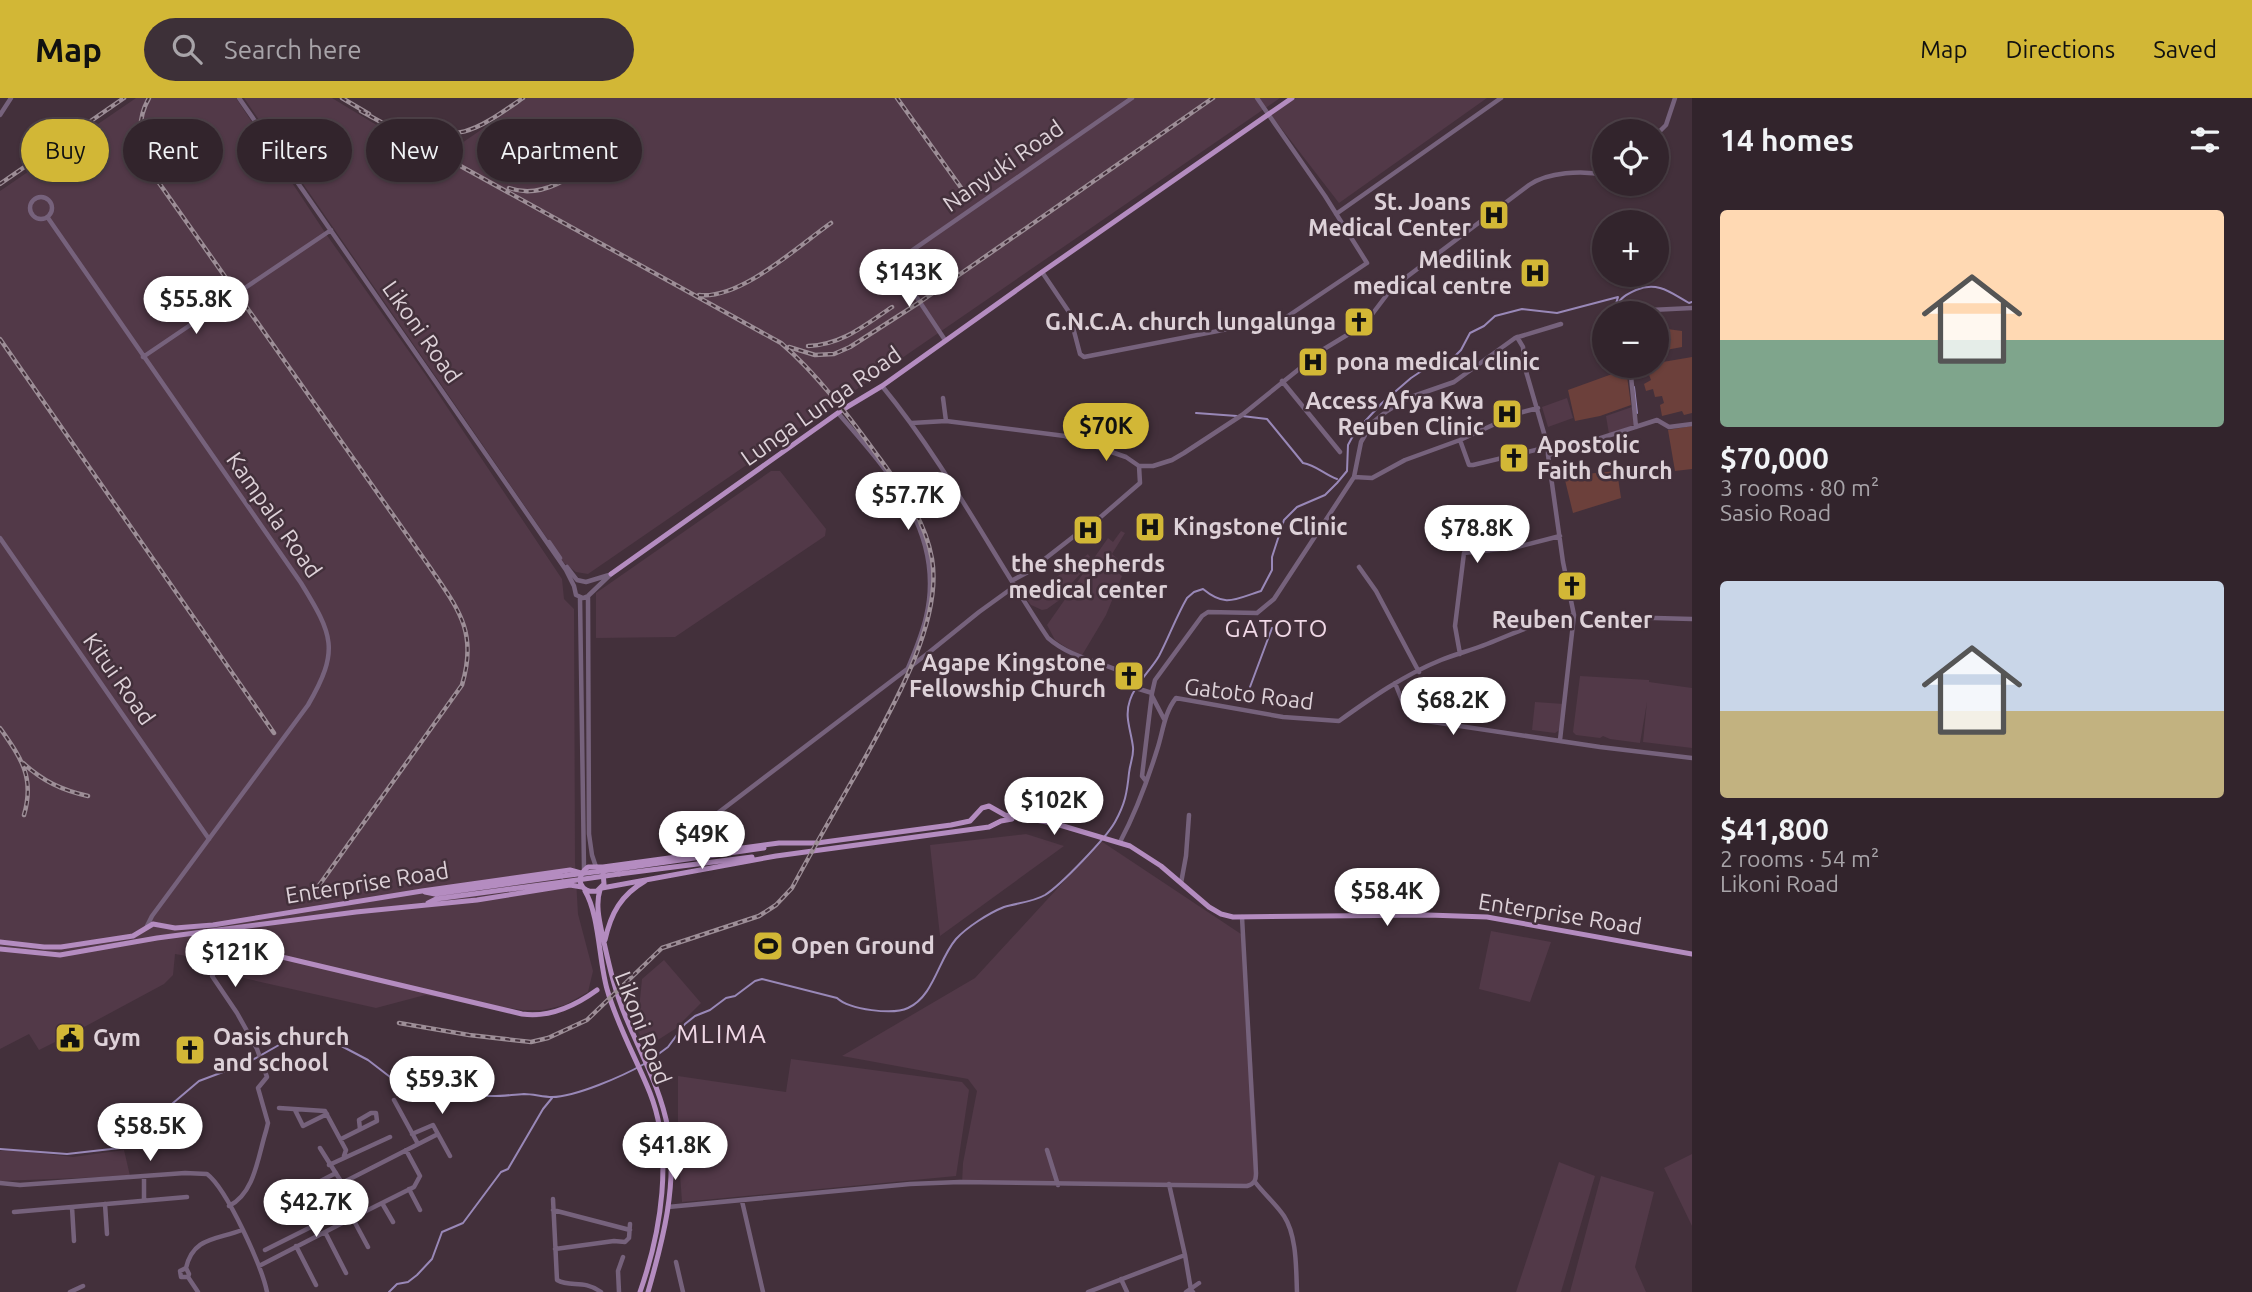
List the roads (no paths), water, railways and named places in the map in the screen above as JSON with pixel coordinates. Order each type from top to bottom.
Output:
[{"type":"main road","name":"Lunga Lunga Road","points":[[611,574],[1292,98]]},
{"type":"main road","points":[[986,806],[1018,818],[989,827],[776,856],[654,877],[601,888],[594,892],[583,888],[579,881],[583,871],[597,867],[779,843],[817,843],[967,822],[986,806]]},
{"type":"main road","points":[[996,823],[997,811]]},
{"type":"main road","points":[[978,814],[979,821],[984,826]]},
{"type":"main road","name":"Enterprise Road","points":[[1018,818],[1053,823],[1130,846],[1143,853],[1192,895],[1221,914],[1242,917],[1487,917],[1692,954]]},
{"type":"main road","points":[[422,891],[435,894],[756,850],[779,843]]},
{"type":"main road","points":[[422,906],[436,900],[764,855],[776,856]]},
{"type":"main road","points":[[597,867],[605,876],[601,888]]},
{"type":"main road","name":"Enterprise Road","points":[[0,942],[61,947],[133,936],[147,927],[213,925],[422,891],[570,870],[583,871]]},
{"type":"main road","points":[[604,944],[618,903],[636,886],[654,877]]},
{"type":"main road","name":"Enterprise Road","points":[[0,949],[60,955],[154,939],[356,912],[477,900],[570,885],[583,888]]},
{"type":"main road","name":"Likoni Road","points":[[583,888],[589,900],[607,990],[656,1111],[662,1189],[656,1230],[640,1292]]},
{"type":"main road","name":"Likoni Road","points":[[601,888],[598,898],[611,972],[663,1107],[668,1130],[671,1163],[668,1207],[659,1255],[648,1292]]},
{"type":"main road","points":[[589,900],[592,897],[598,898]]},
{"type":"main road","points":[[147,927],[146,935],[154,939],[161,933],[158,926]]},
{"type":"main road","points":[[206,933],[226,944],[476,1005],[533,1016],[565,1009],[597,990],[611,972]]},
{"type":"main road","points":[[597,990],[616,988]]},
{"type":"street","points":[[0,98],[9,100],[0,115]]},
{"type":"street","name":"Likoni Road","points":[[240,98],[566,570],[574,586]]},
{"type":"street","name":"Likoni Road","points":[[240,98],[560,558],[577,580],[584,581]]},
{"type":"street","name":"Nanyuki Road","points":[[945,340],[894,263],[1132,98]]},
{"type":"street","points":[[1042,272],[1069,312],[1080,354],[1084,357],[1285,318],[1367,263],[1257,98]]},
{"type":"street","points":[[1336,214],[1501,98]]},
{"type":"street","points":[[1668,119],[1675,98]]},
{"type":"street","points":[[912,423],[946,421],[1065,436],[1126,457],[1139,466],[1153,466],[1172,460],[1239,416],[1324,349],[1357,329],[1355,326],[1370,317],[1392,288],[1537,180],[1552,178],[1565,172],[1592,175]]},
{"type":"street","points":[[40,197],[48,199],[52,206],[48,218],[39,219],[32,215],[29,208],[32,200],[40,197]]},
{"type":"street","name":"Kampala Road","points":[[48,218],[301,583],[323,619],[329,638],[326,672],[308,705],[152,916],[147,927]]},
{"type":"street","points":[[143,357],[331,230]]},
{"type":"street","points":[[1669,309],[1692,308]]},
{"type":"street","points":[[1146,781],[1142,776],[1155,680],[1202,616],[1208,612],[1257,613],[1274,599],[1354,477],[1361,442],[1373,423],[1408,398],[1454,382],[1517,337],[1561,324]]},
{"type":"street","points":[[1517,337],[1522,347],[1525,368],[1548,447],[1574,615],[1560,740]]},
{"type":"street","points":[[1631,378],[1636,427]]},
{"type":"street","points":[[1282,381],[1340,452]]},
{"type":"street","points":[[882,386],[912,423],[947,474],[1048,638],[1086,660],[1131,676],[1131,686]]},
{"type":"street","points":[[943,398],[946,421]]},
{"type":"street","points":[[1354,477],[1372,478],[1405,460],[1460,440],[1519,413],[1538,408]]},
{"type":"street","points":[[838,414],[903,493],[923,537],[930,594],[921,634],[907,669]]},
{"type":"street","points":[[1548,456],[1657,420],[1668,428],[1692,424]]},
{"type":"street","points":[[1460,440],[1469,465],[1548,447]]},
{"type":"street","points":[[1012,580],[1015,581],[1090,527],[1133,491],[1140,483],[1139,466]]},
{"type":"street","points":[[1460,654],[1455,626],[1464,553],[1517,547],[1560,536]]},
{"type":"street","name":"Kitui Road","points":[[0,538],[209,839]]},
{"type":"street","points":[[1359,567],[1376,591],[1419,671]]},
{"type":"street","name":"Lunga Lunga Road","points":[[584,581],[611,574]]},
{"type":"street","name":"Lunga Lunga Road","points":[[589,594],[611,574]]},
{"type":"street","points":[[583,871],[580,598],[575,593],[574,586],[584,581],[590,586],[589,834],[597,867]]},
{"type":"street","points":[[706,822],[1015,586]]},
{"type":"street","points":[[580,598],[589,594]]},
{"type":"street","name":"Gatoto Road","points":[[1120,842],[1143,796],[1161,739],[1164,720],[1177,697],[1283,717],[1339,721],[1372,696],[1419,671],[1536,623],[1574,615]]},
{"type":"street","points":[[1618,617],[1692,620]]},
{"type":"street","points":[[1395,682],[1407,713],[1413,719],[1692,758]]},
{"type":"street","points":[[1139,689],[1152,694],[1164,720]]},
{"type":"street","points":[[1181,883],[1189,815]]},
{"type":"street","points":[[158,926],[156,916],[162,904]]},
{"type":"street","points":[[1242,917],[1255,1182],[1289,1227],[1297,1292]]},
{"type":"street","points":[[226,944],[220,965],[212,976],[264,1061],[267,1077],[258,1088],[268,1123],[248,1189],[238,1201],[229,1206]]},
{"type":"street","points":[[394,1100],[418,1144]]},
{"type":"street","points":[[279,1108],[321,1110],[327,1114],[341,1139],[346,1152],[344,1156]]},
{"type":"street","points":[[295,1109],[303,1126],[327,1114]]},
{"type":"street","points":[[341,1139],[377,1121],[376,1113],[359,1120],[360,1129]]},
{"type":"street","points":[[412,1134],[434,1126],[450,1156]]},
{"type":"street","points":[[342,1183],[438,1134]]},
{"type":"street","points":[[328,1165],[390,1137]]},
{"type":"street","points":[[320,1148],[328,1165],[342,1183],[354,1217],[369,1247]]},
{"type":"street","points":[[259,1266],[416,1185],[419,1176],[406,1150]]},
{"type":"street","points":[[1046,1150],[1058,1185]]},
{"type":"street","points":[[0,1183],[20,1185],[205,1173],[213,1179],[242,1230],[259,1266],[267,1292]]},
{"type":"street","points":[[303,1190],[336,1173]]},
{"type":"street","points":[[144,1176],[145,1200]]},
{"type":"street","points":[[668,1207],[910,1184],[964,1182],[1247,1186],[1255,1182]]},
{"type":"street","points":[[1169,1184],[1190,1291]]},
{"type":"street","points":[[409,1189],[419,1210]]},
{"type":"street","points":[[14,1212],[187,1197]]},
{"type":"street","points":[[265,1250],[307,1229],[316,1223],[316,1215],[349,1198]]},
{"type":"street","points":[[553,1199],[557,1280],[562,1283],[579,1283],[601,1292]]},
{"type":"street","points":[[742,1200],[763,1292]]},
{"type":"street","points":[[382,1203],[393,1222]]},
{"type":"street","points":[[105,1204],[107,1234]]},
{"type":"street","points":[[72,1207],[74,1241]]},
{"type":"street","points":[[553,1210],[630,1227],[629,1238],[625,1242],[555,1249]]},
{"type":"street","points":[[307,1229],[312,1238]]},
{"type":"street","points":[[198,1292],[188,1277],[181,1277],[180,1274],[182,1268],[186,1268],[191,1251],[200,1244],[242,1230]]},
{"type":"street","points":[[325,1232],[346,1273]]},
{"type":"street","points":[[296,1246],[316,1285]]},
{"type":"street","points":[[1088,1292],[1185,1255]]},
{"type":"street","points":[[619,1292],[618,1271],[623,1257]]},
{"type":"street","points":[[676,1262],[680,1292]]},
{"type":"street","points":[[1121,1279],[1127,1292]]},
{"type":"street","points":[[579,1283],[584,1292]]},
{"type":"street","points":[[1190,1291],[1199,1283]]},
{"type":"street","points":[[70,1292],[83,1286]]},
{"type":"waterway","points":[[649,1061],[668,1047],[685,1024],[695,1016],[762,979],[872,1010],[901,1010],[917,1002],[930,986],[950,948],[961,934],[1004,907],[1045,895],[1072,872],[1110,829],[1125,798],[1133,753],[1128,706],[1136,688],[1159,656],[1187,598],[1203,589],[1225,600],[1261,591],[1272,570],[1272,557],[1284,520],[1297,507],[1325,495],[1337,483],[1347,471],[1348,445],[1355,432],[1382,403],[1426,368],[1449,362],[1461,350],[1470,333],[1495,316],[1522,309],[1557,313],[1618,297],[1615,307],[1629,293],[1651,287],[1664,289],[1689,303],[1692,302]]},
{"type":"waterway","points":[[1634,387],[1637,413]]},
{"type":"waterway","points":[[1196,413],[1237,416]]},
{"type":"waterway","points":[[1242,416],[1267,419],[1303,463],[1337,479]]},
{"type":"waterway","points":[[1250,687],[1272,628]]},
{"type":"waterway","points":[[0,1149],[67,1154],[120,1148],[199,1081],[247,1063],[286,1041],[310,1033],[368,1060],[394,1080],[465,1090],[487,1096],[524,1094],[549,1097],[573,1094],[644,1064]]},
{"type":"waterway","points":[[389,1292],[397,1284],[408,1282],[432,1259],[442,1232],[463,1223],[501,1172],[508,1169],[552,1098]]},
{"type":"railway","points":[[0,184],[124,98]]},
{"type":"railway","points":[[149,98],[142,116],[141,136],[152,173],[439,581],[456,608],[466,635],[468,650],[462,685],[310,898]]},
{"type":"railway","points":[[342,98],[369,114]]},
{"type":"railway","points":[[463,132],[492,119],[523,98]]},
{"type":"railway","points":[[897,98],[967,196]]},
{"type":"railway","points":[[789,347],[815,355],[834,354],[850,347],[920,302],[1213,98]]},
{"type":"railway","points":[[361,111],[781,343],[807,367],[831,395],[902,490],[924,530],[932,559],[930,611],[899,694],[792,888],[776,905],[759,916],[662,948],[587,1020],[548,1038],[531,1042],[399,1023]]},
{"type":"railway","points":[[509,188],[535,191],[560,182]]},
{"type":"railway","points":[[699,295],[715,294],[750,281],[831,223]]},
{"type":"railway","points":[[808,346],[842,338],[892,307]]},
{"type":"railway","points":[[0,339],[274,733]]},
{"type":"railway","points":[[0,728],[24,768],[28,790],[24,815]]},
{"type":"railway","points":[[23,763],[53,784],[88,796]]},
{"type":"place","name":"St. Joans Medical Center","points":[[1494,215]]},
{"type":"place","name":"Medilink medical centre","points":[[1535,273]]},
{"type":"place","name":"G.N.C.A. church lungalunga","points":[[1359,322]]},
{"type":"place","name":"pona medical clinic","points":[[1313,362]]},
{"type":"place","name":"Access Afya Kwa Reuben Clinic","points":[[1507,414]]},
{"type":"place","name":"Apostolic Faith Church","points":[[1514,458]]},
{"type":"place","name":"Kingstone Clinic","points":[[1150,527]]},
{"type":"place","name":"the shepherds medical center","points":[[1088,530]]},
{"type":"place","name":"Reuben Center","points":[[1572,586]]},
{"type":"place","name":"Agape Kingstone Fellowship Church","points":[[1129,676]]},
{"type":"place","name":"Open Ground","points":[[768,946]]},
{"type":"place","name":"Gym","points":[[70,1038]]},
{"type":"place","name":"Oasis church and school","points":[[190,1050]]},
{"type":"district","name":"GATOTO","points":[[1277,629]]},
{"type":"district","name":"MLIMA","points":[[722,1034]]}]
